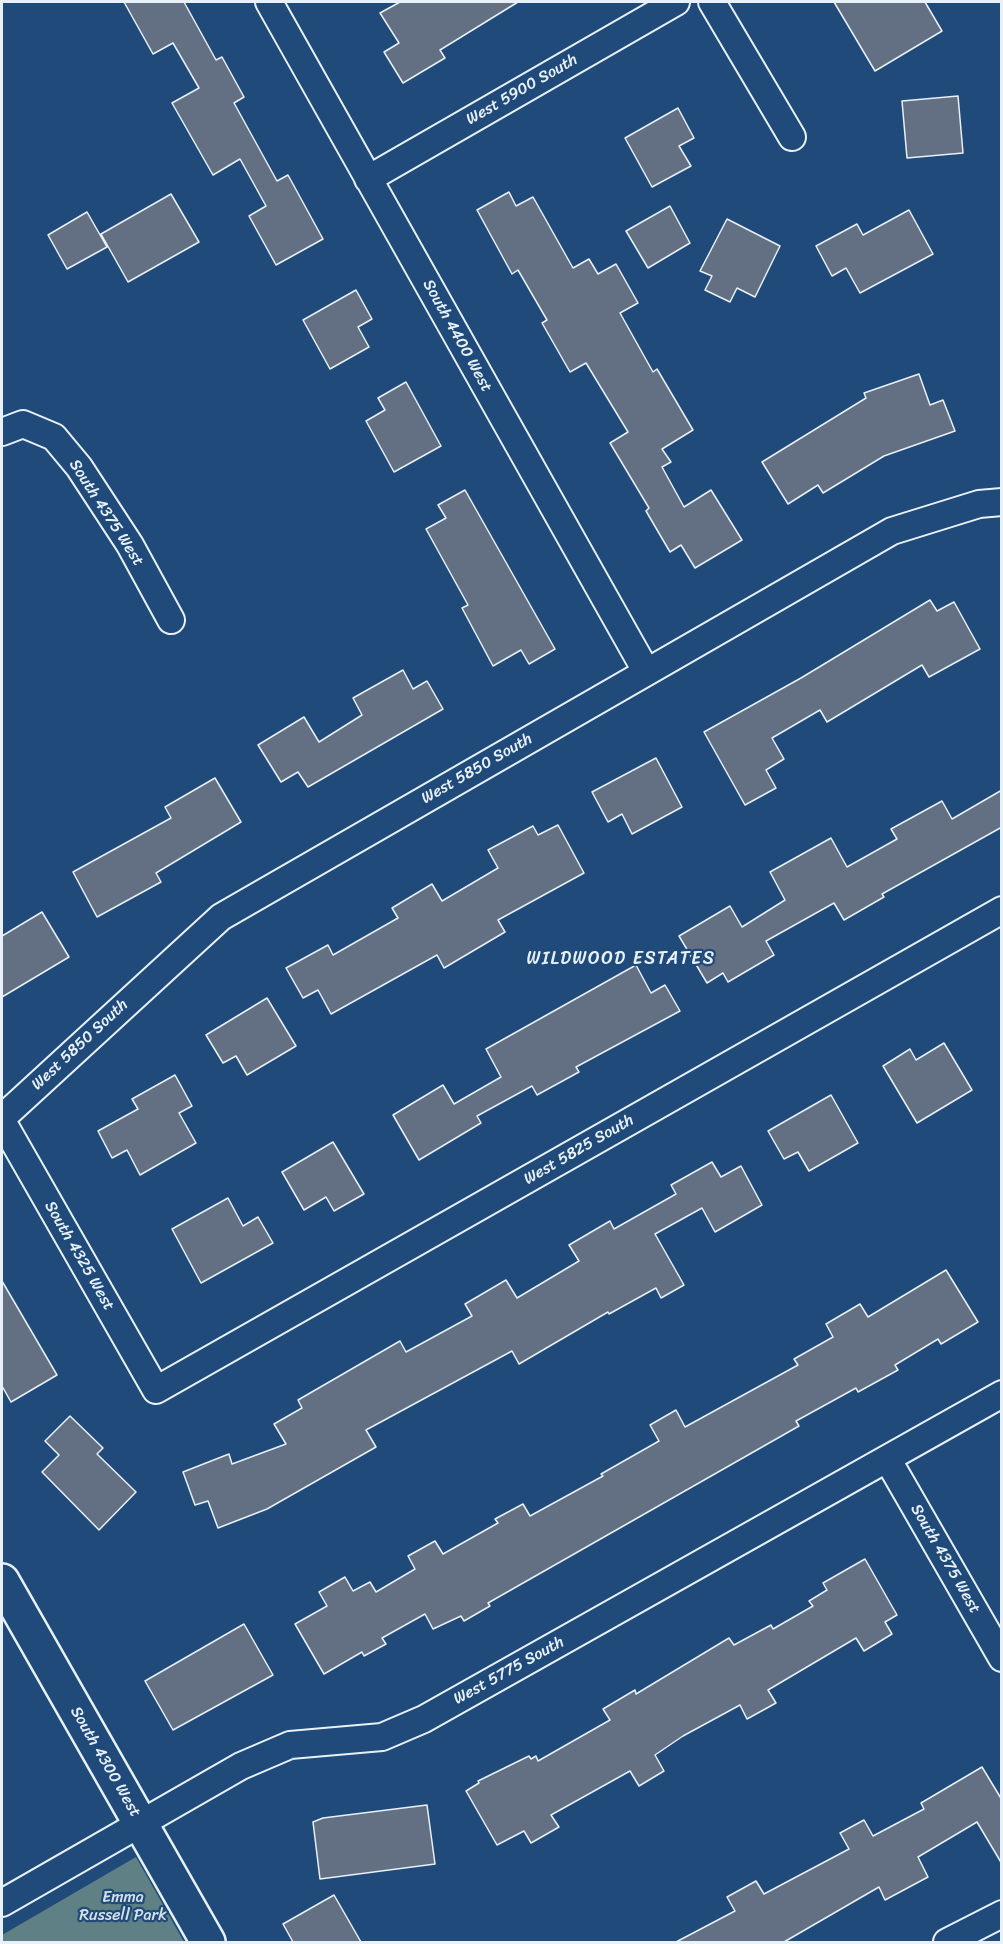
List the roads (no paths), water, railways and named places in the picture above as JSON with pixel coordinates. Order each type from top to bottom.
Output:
[{"type":"main road","name":"South 4300 West","points":[[2,1581],[208,1942]]},
{"type":"street","name":"South 4400 West","points":[[269,2],[646,671]]},
{"type":"street","name":"West 5900 South","points":[[368,179],[676,2]]},
{"type":"street","points":[[712,2],[792,137]]},
{"type":"street","name":"South 4375 West","points":[[12,428],[54,437],[79,467],[130,545],[171,620]]},
{"type":"street","name":"West 5850 South","points":[[2,1120],[221,917],[892,531],[979,504],[1002,502]]},
{"type":"street","name":"West 5825 South","points":[[156,1390],[1002,910]]},
{"type":"street","name":"South 4325 West","points":[[2,1120],[156,1390]]},
{"type":"street","name":"West 5775 South","points":[[2,1903],[241,1766],[290,1745],[382,1737],[424,1719],[1002,1394]]},
{"type":"street","name":"South 4375 West","points":[[888,1460],[1002,1658]]},
{"type":"street","points":[[947,1942],[1002,1914]]},
{"type":"district","name":"WILDWOOD ESTATES","points":[[621,959]]},
{"type":"park label","name":"Emma Russell Park","points":[[123,1907]]}]
